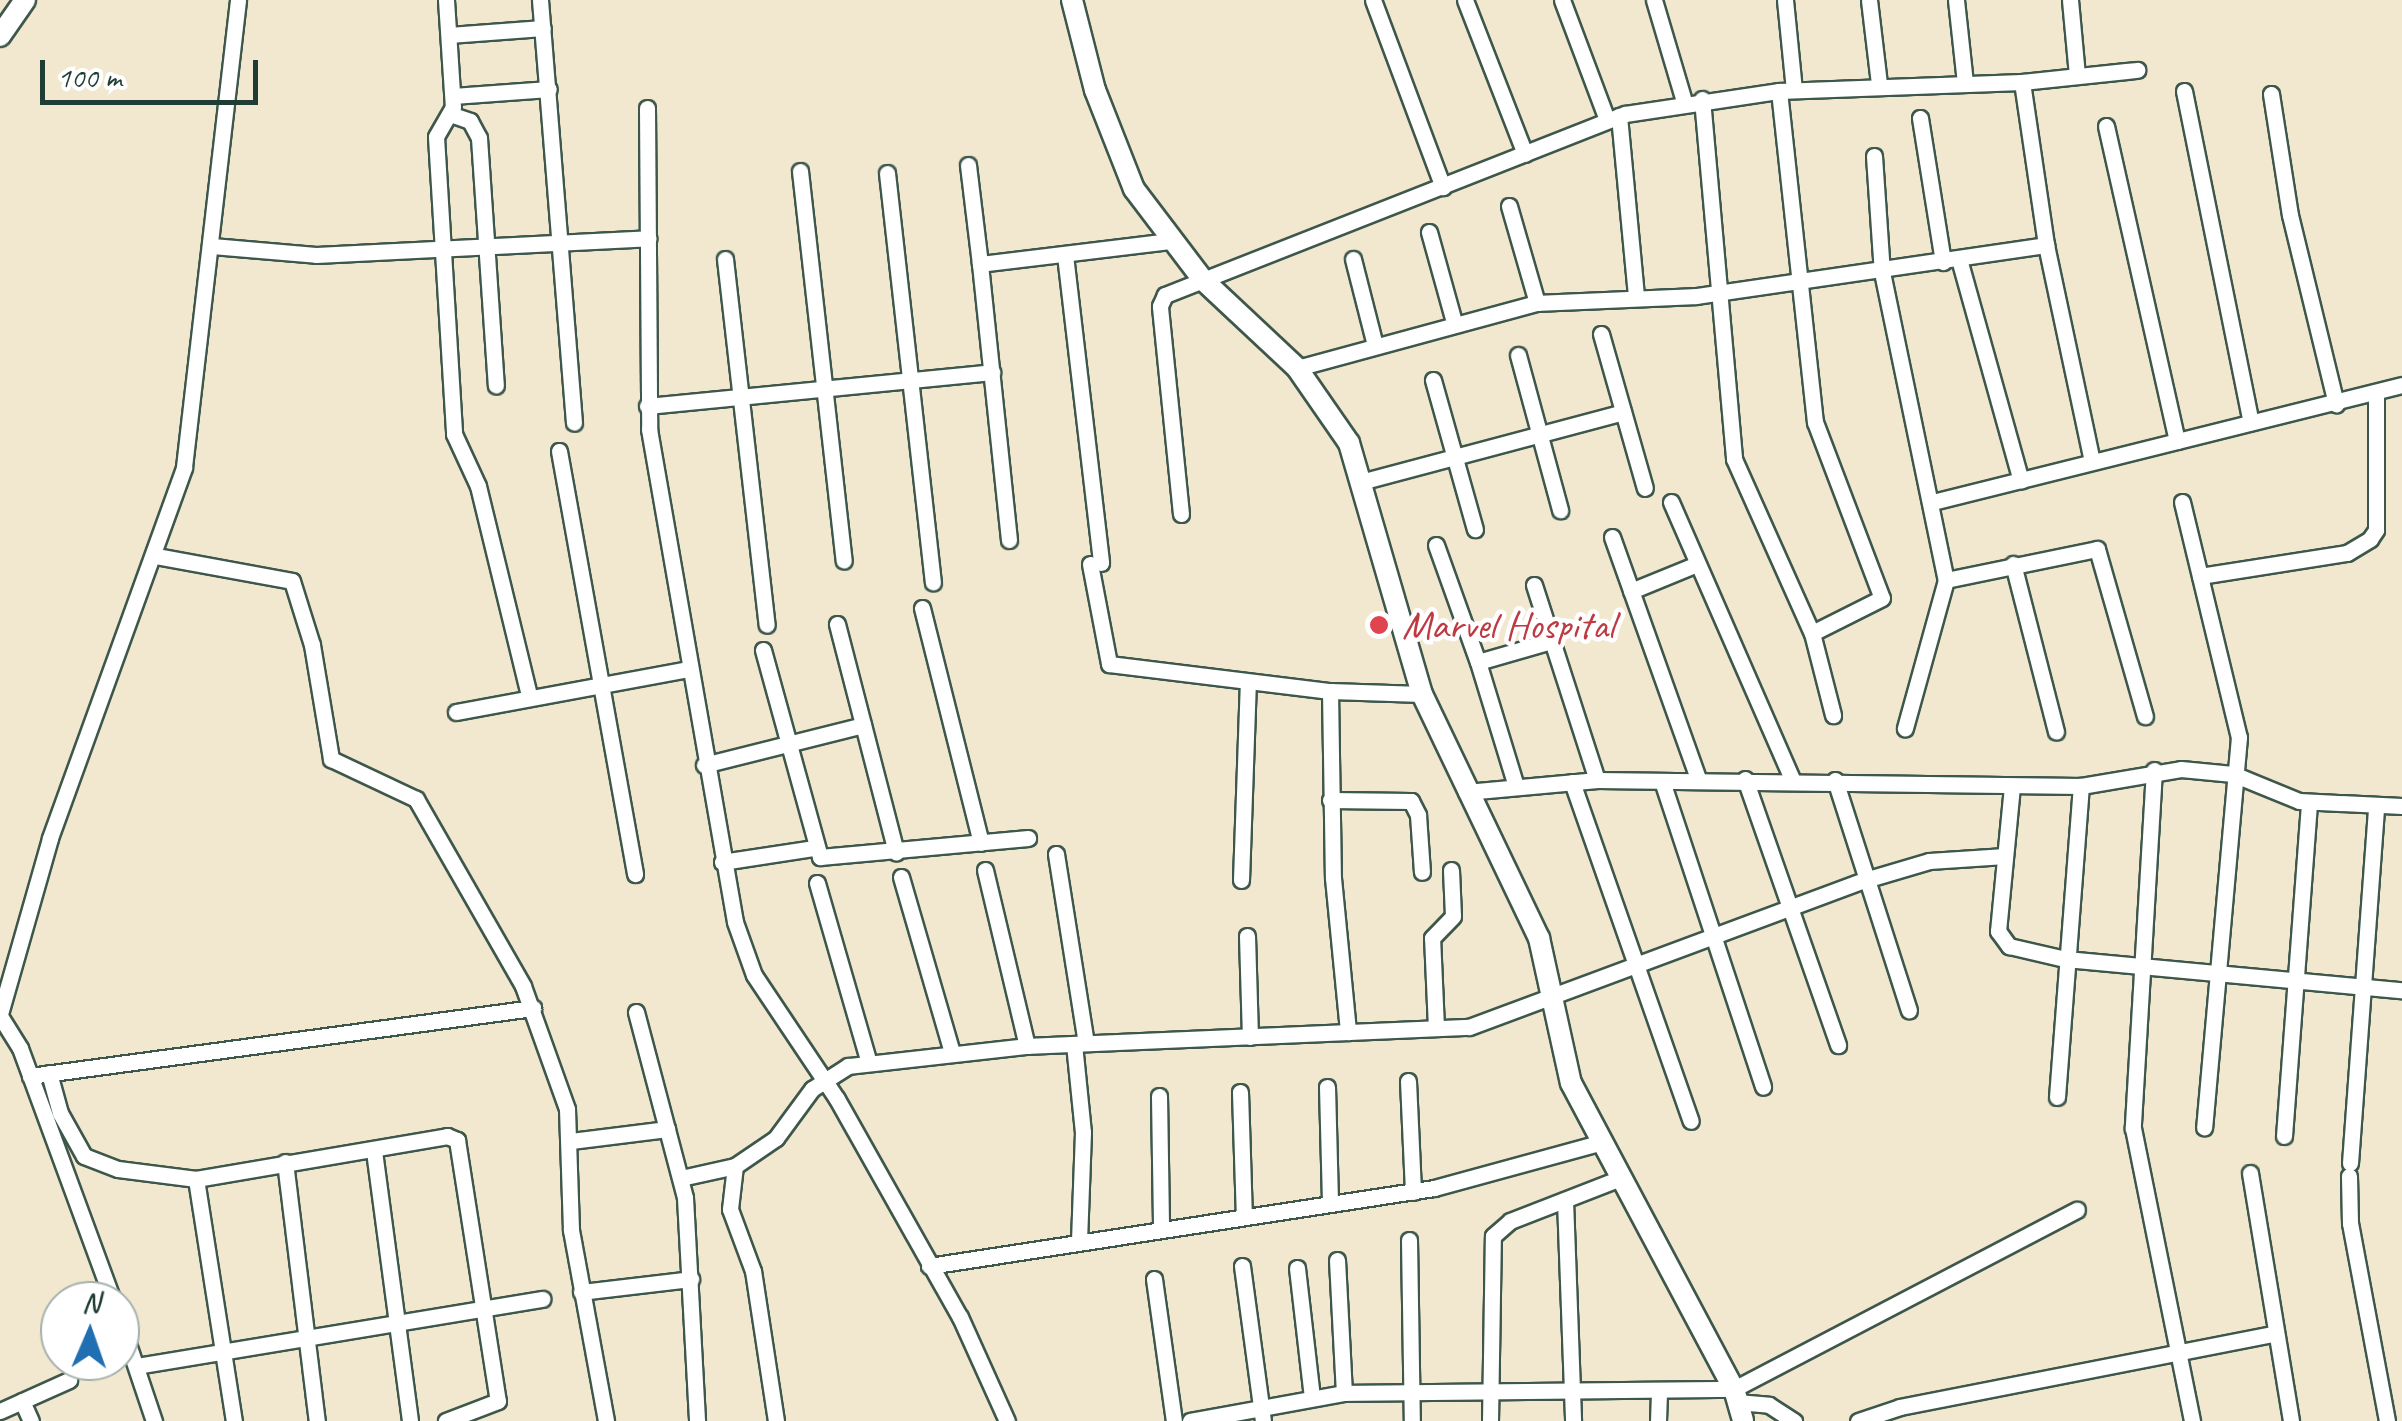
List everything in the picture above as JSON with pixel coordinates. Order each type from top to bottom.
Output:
[{"type":"street","points":[[2,24],[25,0]]},
{"type":"street","points":[[106,1281],[30,1076],[0,1015],[50,838],[156,556],[184,466],[238,0]]},
{"type":"street","points":[[446,0],[453,96],[450,114],[436,138],[454,434],[478,486],[529,696]]},
{"type":"street","points":[[540,0],[563,242],[574,423]]},
{"type":"street","points":[[1072,0],[1118,152],[1169,241],[1203,280],[1297,368],[1333,412],[1364,481],[1422,694],[1466,792],[1528,909],[1564,1060],[1598,1142],[1738,1404]]},
{"type":"street","points":[[1373,0],[1443,187]]},
{"type":"street","points":[[1465,0],[1525,154]]},
{"type":"street","points":[[1562,0],[1613,118],[1636,297]]},
{"type":"street","points":[[1654,0],[1684,101]]},
{"type":"street","points":[[1785,0],[1786,91],[1815,422],[1882,598],[1812,633]]},
{"type":"street","points":[[1869,0],[1879,84]]},
{"type":"street","points":[[1956,0],[1965,84]]},
{"type":"street","points":[[2070,0],[2077,76]]},
{"type":"street","points":[[449,35],[543,28]]},
{"type":"street","points":[[1181,514],[1160,306],[1166,295],[1613,118],[1684,101],[1879,84],[2022,82],[2137,70]]},
{"type":"street","points":[[2022,82],[2046,245],[2092,461]]},
{"type":"street","points":[[453,96],[549,90]]},
{"type":"street","points":[[2184,91],[2252,422]]},
{"type":"street","points":[[2272,94],[2290,216],[2336,404]]},
{"type":"street","points":[[1702,98],[1723,292],[1734,460],[1812,633],[1833,715]]},
{"type":"street","points":[[647,108],[647,406],[687,669],[722,862],[754,975],[824,1079],[929,1266],[1007,1421]]},
{"type":"street","points":[[450,114],[476,128],[496,385]]},
{"type":"street","points":[[1920,118],[1951,261],[2021,480]]},
{"type":"street","points":[[2106,126],[2177,442]]},
{"type":"street","points":[[1874,156],[1882,272],[1933,502],[1946,580],[1906,728]]},
{"type":"street","points":[[968,166],[1009,540]]},
{"type":"street","points":[[800,171],[844,560]]},
{"type":"street","points":[[887,173],[932,582]]},
{"type":"street","points":[[1510,206],[1537,303]]},
{"type":"street","points":[[1429,232],[1454,322]]},
{"type":"street","points":[[212,246],[316,255],[650,238]]},
{"type":"street","points":[[980,264],[1169,241]]},
{"type":"street","points":[[1297,368],[1454,322],[1537,303],[1723,292],[1882,272],[2046,245]]},
{"type":"street","points":[[1065,255],[1109,664],[1330,691],[1422,694]]},
{"type":"street","points":[[725,259],[767,625]]},
{"type":"street","points":[[1353,260],[1375,345]]},
{"type":"street","points":[[1602,334],[1645,488]]},
{"type":"street","points":[[1518,354],[1560,510]]},
{"type":"street","points":[[647,406],[826,392],[992,372]]},
{"type":"street","points":[[1433,380],[1476,530]]},
{"type":"street","points":[[1933,502],[2402,385]]},
{"type":"street","points":[[2200,576],[2347,553],[2370,539],[2376,530],[2376,392]]},
{"type":"street","points":[[1364,481],[1623,412]]},
{"type":"street","points":[[559,450],[635,874]]},
{"type":"street","points":[[1670,502],[1792,779]]},
{"type":"street","points":[[2182,502],[2236,716],[2204,1127]]},
{"type":"street","points":[[1612,537],[1698,779]]},
{"type":"street","points":[[1436,545],[1478,662],[1516,786]]},
{"type":"street","points":[[1946,580],[2089,548],[2103,553],[2144,716]]},
{"type":"street","points":[[156,556],[292,581],[312,645],[331,759],[416,799],[533,1008],[556,1068],[570,1141],[569,1205],[606,1421]]},
{"type":"street","points":[[1631,591],[1696,564]]},
{"type":"street","points":[[2013,564],[2056,732]]},
{"type":"street","points":[[1534,585],[1597,780]]},
{"type":"street","points":[[922,608],[981,844]]},
{"type":"street","points":[[837,624],[896,852]]},
{"type":"street","points":[[1478,662],[1552,641]]},
{"type":"street","points":[[763,650],[812,848],[825,859],[1028,838]]},
{"type":"street","points":[[456,712],[687,669]]},
{"type":"street","points":[[1242,880],[1248,682]]},
{"type":"street","points":[[1330,691],[1330,800],[1348,1032]]},
{"type":"street","points":[[704,764],[863,725]]},
{"type":"street","points":[[1466,792],[1597,780],[1698,779],[2081,786],[2154,770],[2233,774],[2309,802],[2376,808],[2402,806]]},
{"type":"street","points":[[2154,770],[2134,1128],[2192,1421]]},
{"type":"street","points":[[1745,779],[1838,1045]]},
{"type":"street","points":[[1835,780],[1909,1010]]},
{"type":"street","points":[[1572,782],[1632,964],[1690,1121]]},
{"type":"street","points":[[1662,782],[1763,1086]]},
{"type":"street","points":[[2012,786],[2001,940],[2065,959],[2402,990]]},
{"type":"street","points":[[2057,1097],[2081,786]]},
{"type":"street","points":[[1330,800],[1411,801],[1418,815],[1422,872]]},
{"type":"street","points":[[2284,1136],[2309,802]]},
{"type":"street","points":[[2376,808],[2367,988],[2350,1170],[2350,1223],[2388,1421]]},
{"type":"street","points":[[722,862],[812,848]]},
{"type":"street","points":[[1056,854],[1080,1043],[1079,1240]]},
{"type":"street","points":[[681,1178],[735,1166],[776,1138],[799,1104],[824,1079],[868,1060],[1080,1043],[1436,1028],[1496,1020],[1711,933],[1865,880],[1929,861],[2005,856]]},
{"type":"street","points":[[985,870],[1027,1046]]},
{"type":"street","points":[[1436,1028],[1432,938],[1452,916],[1451,870]]},
{"type":"street","points":[[902,877],[952,1052]]},
{"type":"street","points":[[818,883],[868,1060]]},
{"type":"street","points":[[1247,936],[1250,1037]]},
{"type":"street","points":[[30,1076],[533,1008]]},
{"type":"street","points":[[636,1012],[681,1178],[691,1279],[697,1421]]},
{"type":"street","points":[[49,1073],[60,1113],[84,1156],[118,1169],[196,1179],[447,1136],[457,1140],[498,1401],[446,1421]]},
{"type":"street","points":[[1408,1081],[1413,1192]]},
{"type":"street","points":[[1326,1088],[1330,1204]]},
{"type":"street","points":[[1240,1092],[1244,1217]]},
{"type":"street","points":[[1159,1096],[1161,1228]]},
{"type":"street","points":[[570,1141],[668,1128]]},
{"type":"street","points":[[929,1266],[1079,1240],[1413,1192],[1598,1142]]},
{"type":"street","points":[[374,1151],[410,1421]]},
{"type":"street","points":[[284,1162],[316,1421]]},
{"type":"street","points":[[735,1166],[730,1209],[754,1271],[776,1421]]},
{"type":"street","points":[[2250,1173],[2291,1421]]},
{"type":"street","points":[[196,1179],[234,1421]]},
{"type":"street","points":[[1490,1421],[1492,1236],[1510,1221],[1618,1179]]},
{"type":"street","points":[[1566,1200],[1573,1421]]},
{"type":"street","points":[[1738,1404],[2077,1210]]},
{"type":"street","points":[[1410,1240],[1412,1421]]},
{"type":"street","points":[[1337,1260],[1344,1392]]},
{"type":"street","points":[[1242,1266],[1262,1414]]},
{"type":"street","points":[[1297,1268],[1312,1398]]},
{"type":"street","points":[[581,1292],[691,1279]]},
{"type":"street","points":[[1154,1279],[1174,1421]]},
{"type":"street","points":[[140,1365],[482,1305],[543,1299]]},
{"type":"street","points":[[1858,1421],[2276,1333]]},
{"type":"street","points":[[140,1376],[154,1421]]},
{"type":"street","points":[[0,1411],[67,1381]]},
{"type":"street","points":[[1190,1421],[1262,1414],[1344,1392],[1572,1390],[1658,1391],[1769,1406],[1794,1421]]},
{"type":"street","points":[[1658,1391],[1658,1421]]},
{"type":"street","points":[[22,1401],[31,1421]]},
{"type":"place","name":"Marvel Hospital","points":[[1379,625]]}]
